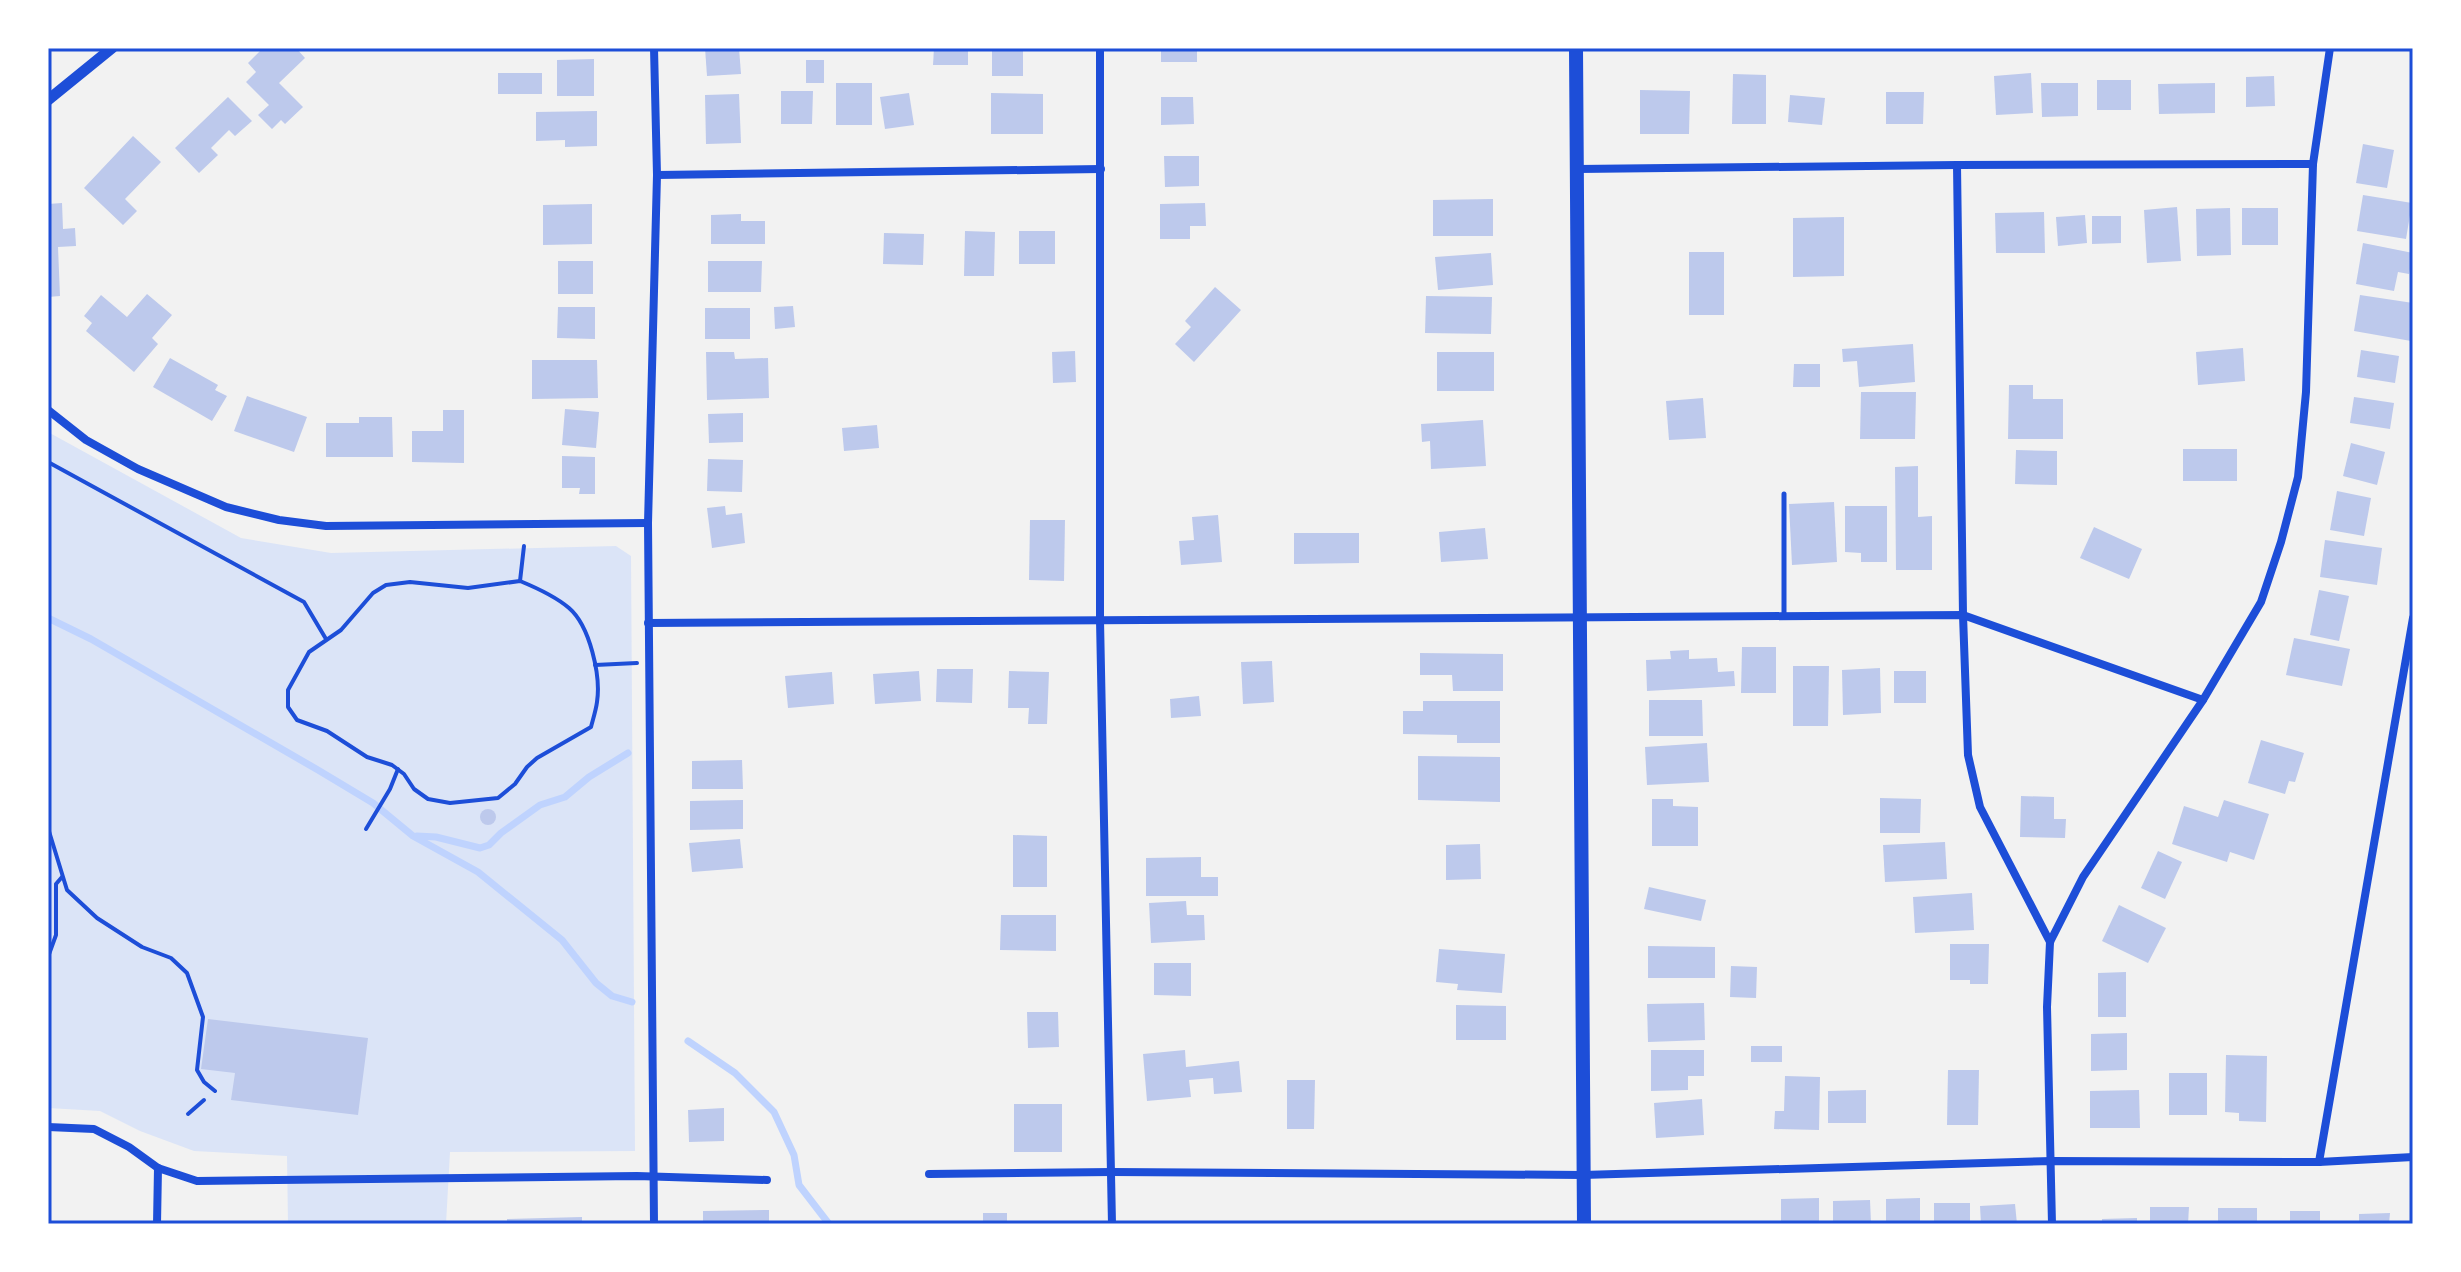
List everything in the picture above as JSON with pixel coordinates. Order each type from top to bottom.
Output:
[{"type":"main road","points":[[1576,48],[1584,1224]]},
{"type":"street","points":[[48,100],[112,48]]},
{"type":"street","points":[[654,48],[657,175],[648,523],[654,1224]]},
{"type":"street","points":[[1100,48],[1100,620],[1112,1224]]},
{"type":"street","points":[[2052,1224],[2047,1007],[2050,942],[2083,877],[2203,700],[2261,602],[2298,477],[2306,392],[2313,164],[2330,48]]},
{"type":"street","points":[[1578,169],[2313,164]]},
{"type":"street","points":[[1957,165],[1968,755],[1980,807],[2050,942]]},
{"type":"street","points":[[657,175],[1101,169]]},
{"type":"street","points":[[48,410],[86,440],[138,469],[226,507],[279,520],[326,526],[648,523]]},
{"type":"street","points":[[648,623],[1963,615],[2203,700]]},
{"type":"street","points":[[2319,1162],[2413,618]]},
{"type":"street","points":[[48,1127],[94,1129],[129,1147],[158,1168],[197,1181],[653,1176],[767,1180]]},
{"type":"street","points":[[929,1174],[1583,1175],[2052,1161],[2319,1162],[2413,1157]]},
{"type":"street","points":[[157,1224],[158,1168]]},
{"type":"lane","points":[[1784,494],[1784,615]]},
{"type":"path","points":[[48,462],[304,602],[326,639]]},
{"type":"path","points":[[520,581],[524,546]]},
{"type":"path","points":[[520,581],[544,591],[570,609],[582,624],[595,665],[598,702],[591,727],[537,758],[498,798],[450,803],[428,799],[414,789],[398,769],[367,757],[327,731],[297,720],[288,707],[288,690],[309,652],[326,639],[341,630],[373,593],[386,585],[410,582],[468,588],[520,581]]},
{"type":"path","points":[[595,665],[639,663]]},
{"type":"path","points":[[366,829],[398,769]]},
{"type":"path","points":[[48,828],[67,890],[97,918],[142,947],[171,958],[187,973],[203,1017],[197,1070],[204,1082],[215,1091]]},
{"type":"path","points":[[48,957],[56,935],[56,884],[62,877]]},
{"type":"path","points":[[188,1114],[204,1100]]},
{"type":"shaded area","points":[[48,432],[241,538],[331,553],[616,546],[631,556],[635,1151],[450,1152],[446,1224],[288,1224],[287,1156],[194,1151],[140,1131],[100,1111],[48,1108]]},
{"type":"building","points":[[263,48],[296,48],[305,58],[279,83],[303,107],[285,124],[281,120],[272,129],[258,115],[269,105],[246,82],[256,72],[248,63]]},
{"type":"building","points":[[705,48],[739,48],[741,74],[707,76]]},
{"type":"building","points":[[934,48],[968,48],[968,65],[933,65]]},
{"type":"building","points":[[992,48],[1023,48],[1023,76],[992,76]]},
{"type":"building","points":[[1161,48],[1197,48],[1197,62],[1161,62]]},
{"type":"building","points":[[594,59],[594,96],[557,96],[557,60]]},
{"type":"building","points":[[806,60],[824,60],[824,83],[806,83]]},
{"type":"building","points":[[498,73],[542,73],[542,94],[498,94]]},
{"type":"building","points":[[2031,73],[2033,113],[1996,115],[1994,76]]},
{"type":"building","points":[[1733,74],[1766,75],[1766,124],[1732,124]]},
{"type":"building","points":[[2274,76],[2275,106],[2246,107],[2246,77]]},
{"type":"building","points":[[2097,80],[2131,80],[2131,110],[2097,110]]},
{"type":"building","points":[[836,83],[872,83],[872,125],[836,125]]},
{"type":"building","points":[[2041,83],[2078,83],[2078,116],[2042,117]]},
{"type":"building","points":[[2215,83],[2215,113],[2159,114],[2158,84]]},
{"type":"building","points":[[1640,90],[1690,91],[1689,134],[1640,134]]},
{"type":"building","points":[[781,91],[813,91],[812,124],[781,124]]},
{"type":"building","points":[[1886,92],[1924,92],[1923,124],[1886,124]]},
{"type":"building","points":[[909,93],[914,125],[885,129],[880,97]]},
{"type":"building","points":[[991,93],[1043,94],[1043,134],[991,134]]},
{"type":"building","points":[[739,94],[741,143],[706,144],[705,95]]},
{"type":"building","points":[[1790,95],[1825,98],[1822,125],[1788,122]]},
{"type":"building","points":[[228,97],[252,121],[235,136],[229,130],[211,148],[218,155],[199,173],[175,148]]},
{"type":"building","points":[[1161,97],[1193,97],[1194,124],[1161,125]]},
{"type":"building","points":[[597,111],[597,146],[565,147],[565,140],[536,141],[536,112]]},
{"type":"building","points":[[133,136],[161,162],[125,199],[137,211],[123,225],[84,188]]},
{"type":"building","points":[[2363,144],[2394,150],[2387,188],[2356,183]]},
{"type":"building","points":[[1164,156],[1199,156],[1199,186],[1165,187]]},
{"type":"building","points":[[2363,195],[2412,203],[2406,239],[2357,231]]},
{"type":"building","points":[[1493,199],[1493,236],[1433,236],[1433,200]]},
{"type":"building","points":[[62,203],[63,229],[75,228],[76,246],[58,247],[60,296],[48,297],[48,204]]},
{"type":"building","points":[[1205,203],[1206,226],[1190,226],[1190,239],[1160,239],[1160,204]]},
{"type":"building","points":[[592,204],[592,244],[543,245],[543,205]]},
{"type":"building","points":[[2177,207],[2181,261],[2147,263],[2144,210]]},
{"type":"building","points":[[2230,208],[2231,255],[2197,256],[2196,209]]},
{"type":"building","points":[[2242,208],[2278,208],[2278,245],[2242,245]]},
{"type":"building","points":[[2044,212],[2045,253],[1996,253],[1995,213]]},
{"type":"building","points":[[741,214],[741,221],[765,221],[765,244],[711,244],[711,215]]},
{"type":"building","points":[[2085,215],[2087,243],[2058,246],[2056,217]]},
{"type":"building","points":[[2092,216],[2121,216],[2121,243],[2092,244]]},
{"type":"building","points":[[1844,217],[1844,276],[1793,277],[1793,218]]},
{"type":"building","points":[[965,231],[995,232],[994,276],[964,276]]},
{"type":"building","points":[[1019,231],[1055,231],[1055,264],[1019,264]]},
{"type":"building","points":[[884,233],[924,234],[923,265],[883,264]]},
{"type":"building","points":[[2363,243],[2413,253],[2409,274],[2398,272],[2394,291],[2356,284]]},
{"type":"building","points":[[1689,252],[1724,252],[1724,315],[1689,315]]},
{"type":"building","points":[[1491,253],[1493,285],[1438,290],[1435,257]]},
{"type":"building","points":[[558,261],[593,261],[593,294],[558,294]]},
{"type":"building","points":[[708,261],[762,261],[761,292],[708,292]]},
{"type":"building","points":[[1215,287],[1241,310],[1194,362],[1175,344],[1191,327],[1185,321]]},
{"type":"building","points":[[147,294],[172,315],[152,338],[158,344],[134,372],[86,331],[92,323],[84,316],[101,295],[127,317]]},
{"type":"building","points":[[2360,295],[2413,303],[2411,341],[2354,331]]},
{"type":"building","points":[[1426,296],[1492,297],[1491,334],[1425,333]]},
{"type":"building","points":[[793,306],[795,327],[775,329],[774,307]]},
{"type":"building","points":[[558,307],[595,307],[595,339],[557,338]]},
{"type":"building","points":[[705,308],[750,308],[750,339],[705,339]]},
{"type":"building","points":[[1913,344],[1915,382],[1859,387],[1857,361],[1843,362],[1842,349]]},
{"type":"building","points":[[2243,348],[2245,381],[2198,385],[2196,352]]},
{"type":"building","points":[[2361,350],[2399,356],[2395,383],[2357,377]]},
{"type":"building","points":[[1075,351],[1076,382],[1053,383],[1052,352]]},
{"type":"building","points":[[706,352],[734,352],[735,359],[768,358],[769,398],[707,400]]},
{"type":"building","points":[[1437,352],[1494,352],[1494,391],[1437,391]]},
{"type":"building","points":[[170,358],[218,385],[215,390],[227,396],[212,421],[153,387]]},
{"type":"building","points":[[532,360],[597,360],[598,398],[532,399]]},
{"type":"building","points":[[1794,364],[1820,364],[1820,387],[1793,387]]},
{"type":"building","points":[[2009,385],[2033,385],[2033,399],[2063,399],[2063,439],[2008,439]]},
{"type":"building","points":[[1861,392],[1916,392],[1915,439],[1860,439]]},
{"type":"building","points":[[247,396],[307,417],[294,452],[234,431]]},
{"type":"building","points":[[2354,397],[2394,403],[2390,429],[2350,423]]},
{"type":"building","points":[[1703,398],[1706,438],[1669,440],[1666,401]]},
{"type":"building","points":[[565,409],[599,412],[596,448],[562,445]]},
{"type":"building","points":[[443,410],[464,410],[464,463],[412,462],[412,431],[443,431]]},
{"type":"building","points":[[743,413],[743,442],[709,443],[708,414]]},
{"type":"building","points":[[359,417],[392,417],[393,457],[326,457],[326,423],[359,423]]},
{"type":"building","points":[[1483,420],[1486,466],[1431,469],[1430,441],[1422,442],[1421,424]]},
{"type":"building","points":[[877,425],[879,448],[844,451],[842,428]]},
{"type":"building","points":[[2351,443],[2385,452],[2377,485],[2343,476]]},
{"type":"building","points":[[2183,449],[2237,449],[2237,481],[2183,481]]},
{"type":"building","points":[[2016,450],[2057,451],[2057,485],[2015,484]]},
{"type":"building","points":[[562,456],[595,457],[595,494],[579,494],[580,488],[562,488]]},
{"type":"building","points":[[708,459],[743,460],[742,492],[707,491]]},
{"type":"building","points":[[1918,466],[1918,517],[1932,516],[1932,570],[1896,570],[1895,467]]},
{"type":"building","points":[[2337,491],[2371,498],[2364,536],[2330,530]]},
{"type":"building","points":[[1834,502],[1837,562],[1792,565],[1789,504]]},
{"type":"building","points":[[725,506],[726,515],[742,513],[745,543],[712,548],[707,508]]},
{"type":"building","points":[[1845,506],[1887,506],[1887,562],[1861,562],[1861,553],[1845,552]]},
{"type":"building","points":[[1218,515],[1222,562],[1181,565],[1179,541],[1194,540],[1192,517]]},
{"type":"building","points":[[1030,520],[1065,520],[1064,581],[1029,580]]},
{"type":"building","points":[[2094,527],[2142,549],[2129,579],[2080,558]]},
{"type":"building","points":[[1485,528],[1488,559],[1441,562],[1439,532]]},
{"type":"building","points":[[1294,533],[1359,533],[1359,563],[1294,564]]},
{"type":"building","points":[[2325,540],[2382,548],[2377,585],[2320,577]]},
{"type":"building","points":[[2319,590],[2349,596],[2339,641],[2310,635]]},
{"type":"building","points":[[2294,638],[2350,649],[2342,686],[2286,675]]},
{"type":"building","points":[[1742,647],[1776,647],[1776,693],[1741,693]]},
{"type":"building","points":[[1689,650],[1689,659],[1717,658],[1718,672],[1734,671],[1735,686],[1647,691],[1646,660],[1671,659],[1670,651]]},
{"type":"building","points":[[1420,653],[1503,654],[1503,691],[1453,691],[1452,675],[1420,675]]},
{"type":"building","points":[[1272,661],[1274,702],[1243,704],[1241,662]]},
{"type":"building","points":[[1793,666],[1829,666],[1828,726],[1793,726]]},
{"type":"building","points":[[1880,668],[1881,713],[1843,715],[1842,670]]},
{"type":"building","points":[[937,669],[973,669],[972,703],[936,702]]},
{"type":"building","points":[[919,671],[921,701],[875,704],[873,674]]},
{"type":"building","points":[[1009,671],[1049,672],[1047,724],[1028,724],[1029,708],[1008,708]]},
{"type":"building","points":[[1894,671],[1926,671],[1926,703],[1894,703]]},
{"type":"building","points":[[832,672],[834,704],[788,708],[785,676]]},
{"type":"building","points":[[1199,696],[1201,716],[1171,718],[1170,699]]},
{"type":"building","points":[[1649,700],[1702,700],[1703,736],[1649,736]]},
{"type":"building","points":[[1423,701],[1500,701],[1500,743],[1457,743],[1457,735],[1403,734],[1403,711],[1423,711]]},
{"type":"building","points":[[2261,740],[2304,753],[2295,782],[2289,781],[2285,794],[2248,783]]},
{"type":"building","points":[[1707,743],[1709,782],[1647,785],[1645,747]]},
{"type":"building","points":[[1418,756],[1500,757],[1500,802],[1418,800]]},
{"type":"building","points":[[742,760],[743,789],[692,789],[692,761]]},
{"type":"building","points":[[2021,796],[2054,797],[2054,819],[2066,819],[2065,838],[2020,837]]},
{"type":"building","points":[[1880,798],[1921,799],[1920,833],[1880,833]]},
{"type":"building","points":[[1652,799],[1673,799],[1673,806],[1698,807],[1698,846],[1652,846]]},
{"type":"building","points":[[743,800],[743,829],[690,830],[690,801]]},
{"type":"building","points":[[2224,800],[2269,814],[2254,860],[2230,852],[2227,862],[2172,844],[2184,806],[2218,817]]},
{"type":"building","points":[[485,809],[491,809],[496,817],[494,823],[485,825],[480,820],[480,814]]},
{"type":"building","points":[[1013,835],[1047,836],[1047,887],[1013,887]]},
{"type":"building","points":[[740,839],[743,868],[692,872],[689,843]]},
{"type":"building","points":[[1945,842],[1947,879],[1885,882],[1883,845]]},
{"type":"building","points":[[1480,844],[1481,879],[1446,880],[1446,845]]},
{"type":"building","points":[[2158,851],[2182,862],[2165,899],[2141,888]]},
{"type":"building","points":[[1201,857],[1201,877],[1218,877],[1218,896],[1146,896],[1146,858]]},
{"type":"building","points":[[1649,887],[1706,900],[1701,921],[1644,909]]},
{"type":"building","points":[[1972,893],[1974,930],[1915,933],[1913,897]]},
{"type":"building","points":[[1186,901],[1187,915],[1204,915],[1205,940],[1151,943],[1149,903]]},
{"type":"building","points":[[2119,905],[2166,928],[2148,963],[2102,941]]},
{"type":"building","points":[[1001,915],[1056,915],[1056,951],[1000,950]]},
{"type":"building","points":[[1950,944],[1989,944],[1988,984],[1950,980]]},
{"type":"building","points":[[1648,946],[1715,947],[1715,978],[1648,978]]},
{"type":"building","points":[[1439,949],[1505,954],[1502,993],[1457,990],[1458,984],[1436,982]]},
{"type":"building","points":[[1154,963],[1191,963],[1191,996],[1154,995]]},
{"type":"building","points":[[1731,966],[1757,967],[1756,998],[1730,997]]},
{"type":"building","points":[[2126,972],[2126,1017],[2098,1017],[2098,973]]},
{"type":"building","points":[[1704,1003],[1705,1040],[1648,1042],[1647,1004]]},
{"type":"building","points":[[1456,1005],[1506,1006],[1506,1040],[1456,1040]]},
{"type":"building","points":[[1027,1012],[1058,1012],[1059,1047],[1028,1048]]},
{"type":"building","points":[[208,1019],[368,1038],[358,1115],[231,1100],[235,1073],[201,1069]]},
{"type":"building","points":[[2127,1033],[2127,1070],[2091,1071],[2091,1034]]},
{"type":"building","points":[[1751,1046],[1782,1046],[1782,1062],[1751,1062]]},
{"type":"building","points":[[1185,1050],[1186,1067],[1239,1061],[1242,1092],[1214,1094],[1213,1078],[1189,1080],[1191,1097],[1147,1101],[1143,1054]]},
{"type":"building","points":[[1651,1050],[1704,1050],[1704,1076],[1688,1076],[1688,1090],[1651,1091]]},
{"type":"building","points":[[2226,1055],[2267,1056],[2266,1122],[2239,1121],[2239,1113],[2225,1112]]},
{"type":"building","points":[[1948,1070],[1979,1070],[1978,1125],[1947,1125]]},
{"type":"building","points":[[2169,1073],[2207,1073],[2207,1115],[2169,1115]]},
{"type":"building","points":[[1785,1076],[1820,1077],[1819,1130],[1774,1129],[1775,1111],[1784,1111]]},
{"type":"building","points":[[1287,1080],[1315,1080],[1314,1129],[1287,1129]]},
{"type":"building","points":[[1866,1090],[1866,1123],[1828,1123],[1828,1091]]},
{"type":"building","points":[[2139,1090],[2140,1128],[2090,1128],[2090,1091]]},
{"type":"building","points":[[1702,1099],[1704,1135],[1656,1138],[1654,1103]]},
{"type":"building","points":[[1014,1104],[1062,1104],[1062,1152],[1014,1152]]},
{"type":"building","points":[[724,1108],[724,1141],[689,1142],[688,1110]]},
{"type":"building","points":[[1819,1198],[1819,1224],[1781,1224],[1781,1199]]},
{"type":"building","points":[[1920,1198],[1920,1224],[1886,1224],[1886,1199]]},
{"type":"building","points":[[1870,1200],[1871,1224],[1833,1224],[1833,1201]]},
{"type":"building","points":[[1934,1203],[1970,1203],[1970,1224],[1934,1224]]},
{"type":"building","points":[[2015,1204],[2017,1224],[1981,1224],[1980,1206]]},
{"type":"building","points":[[2150,1207],[2189,1207],[2188,1224],[2150,1224]]},
{"type":"building","points":[[2218,1208],[2257,1208],[2257,1224],[2218,1224]]},
{"type":"building","points":[[769,1210],[769,1224],[703,1224],[703,1211]]},
{"type":"building","points":[[2290,1211],[2320,1211],[2320,1224],[2290,1224]]},
{"type":"building","points":[[983,1213],[1007,1213],[1007,1224],[983,1224]]},
{"type":"building","points":[[2390,1213],[2389,1224],[2359,1224],[2359,1214]]},
{"type":"building","points":[[582,1217],[582,1224],[507,1224],[507,1219]]},
{"type":"building","points":[[2137,1218],[2137,1224],[2102,1224],[2102,1219]]},
{"type":"building","points":[[1181,1221],[1215,1221],[1215,1224],[1181,1224]]},
{"type":"waterway","points":[[48,618],[91,639],[318,770],[373,803],[413,836],[478,872],[562,940],[596,983],[612,996],[632,1002]]},
{"type":"waterway","points":[[417,836],[436,837],[480,848],[489,845],[540,805],[565,797],[589,777],[628,753]]},
{"type":"waterway","points":[[688,1041],[735,1073],[774,1112],[794,1155],[799,1185],[829,1224]]}]
